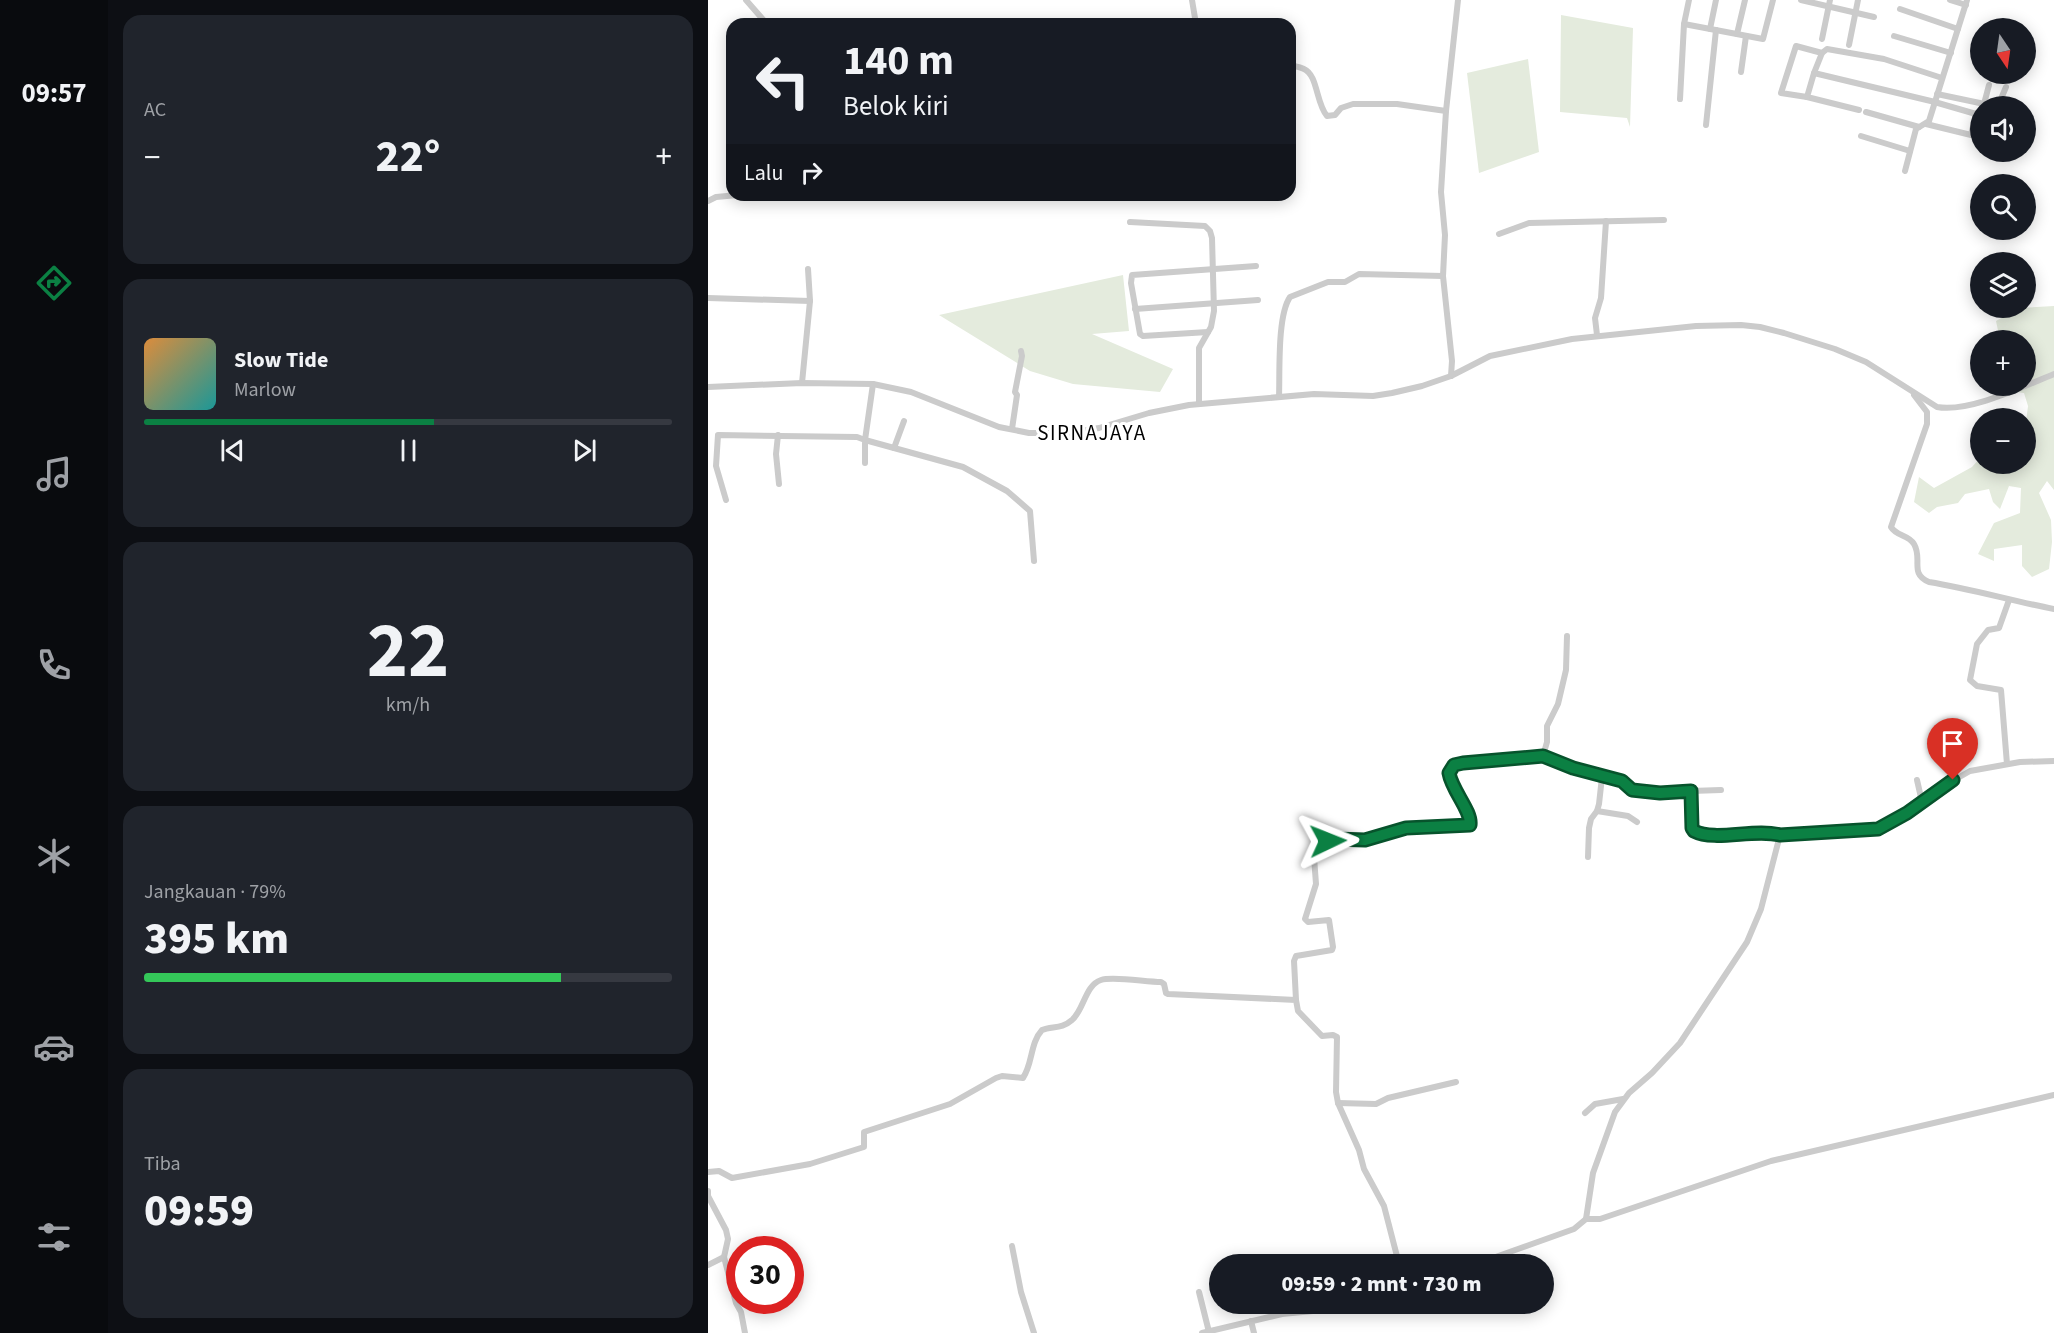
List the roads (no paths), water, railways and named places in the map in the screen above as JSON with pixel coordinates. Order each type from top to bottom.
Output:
[{"type":"street","points":[[746,0],[762,18]]},
{"type":"street","points":[[1191,0],[1195,18]]},
{"type":"street","points":[[1450,376],[1452,361],[1443,276],[1445,235],[1441,192],[1446,111],[1458,0]]},
{"type":"street","points":[[1680,99],[1684,24],[1689,0]]},
{"type":"street","points":[[1706,125],[1716,0]]},
{"type":"street","points":[[1737,34],[1745,0]]},
{"type":"street","points":[[1684,24],[1763,39],[1773,0]]},
{"type":"street","points":[[1801,0],[1829,3],[1874,17]]},
{"type":"street","points":[[1849,45],[1858,0]]},
{"type":"street","points":[[1926,124],[1936,102],[1966,2],[1950,0]]},
{"type":"street","points":[[1822,39],[1829,3]]},
{"type":"street","points":[[1900,9],[1958,29]]},
{"type":"street","points":[[1741,72],[1746,36]]},
{"type":"street","points":[[1894,36],[1950,53]]},
{"type":"street","points":[[1814,73],[1936,102],[1976,114],[1971,135],[1926,124],[1918,127],[1807,97],[1781,93],[1796,46],[1822,53]]},
{"type":"street","points":[[1807,97],[1822,53],[1827,49],[1884,59],[1942,78]]},
{"type":"street","points":[[1296,67],[1305,69],[1312,77],[1320,106],[1327,116],[1335,115],[1341,108],[1353,104],[1397,104],[1446,111]]},
{"type":"street","points":[[1986,96],[1989,85]]},
{"type":"street","points":[[2002,96],[2006,87]]},
{"type":"street","points":[[1937,94],[1970,101]]},
{"type":"street","points":[[1905,171],[1918,127]]},
{"type":"street","points":[[1861,136],[1910,151]]},
{"type":"street","points":[[708,201],[726,196]]},
{"type":"street","points":[[1499,234],[1529,223],[1664,220]]},
{"type":"street","points":[[1597,335],[1595,318],[1601,298],[1606,221]]},
{"type":"street","points":[[1130,222],[1205,226],[1210,231],[1213,321],[1199,348],[1199,404]]},
{"type":"street","points":[[1208,332],[1143,336],[1139,331],[1135,309],[1130,278],[1132,275],[1256,267]]},
{"type":"street","points":[[802,383],[810,301],[808,269]]},
{"type":"street","points":[[1279,397],[1280,342],[1285,307],[1290,297],[1328,282],[1345,282],[1359,274],[1443,276]]},
{"type":"street","points":[[708,298],[810,301]]},
{"type":"street","points":[[1135,309],[1258,300]]},
{"type":"street","points":[[708,387],[802,383],[873,384],[911,392],[971,417],[1012,429],[1029,433],[1068,433],[1099,428],[1166,409],[1199,404],[1314,394],[1382,395],[1422,386],[1450,376],[1490,356],[1507,351],[1597,335],[1696,326],[1741,325],[1760,327],[1835,349],[1866,362],[1937,407],[1945,408],[1974,403],[2010,392],[2054,374]]},
{"type":"street","points":[[1012,429],[1021,351]]},
{"type":"street","points":[[865,463],[865,440],[873,384]]},
{"type":"street","points":[[1912,392],[1928,418],[1891,523],[1892,530],[1910,539],[1915,545],[1918,573],[1926,581],[1991,593],[2009,600],[2054,609]]},
{"type":"street","points":[[894,448],[903,421]]},
{"type":"street","points":[[778,435],[776,464],[780,484]]},
{"type":"street","points":[[726,500],[716,466],[717,436],[846,436],[963,467],[1007,491],[1030,511],[1034,561]]},
{"type":"street","points":[[2007,764],[2001,690],[1977,686],[1970,680],[1977,644],[1988,630],[1999,628],[2009,600]]},
{"type":"street","points":[[1543,756],[1547,742],[1547,726],[1558,704],[1566,670],[1567,636]]},
{"type":"street","points":[[1396,1254],[1384,1206],[1364,1169],[1359,1150],[1338,1103],[1336,1092],[1337,1037],[1322,1036],[1298,1011],[1294,961],[1296,956],[1333,949],[1329,920],[1308,922],[1305,919],[1316,885],[1314,857],[1328,851],[1328,841],[1335,839],[1375,839],[1406,828],[1470,825],[1470,818],[1451,785],[1449,773],[1454,765],[1463,763],[1543,756],[1602,777],[1622,781],[1632,790],[1660,793],[1721,790]]},
{"type":"street","points":[[1691,791],[1692,828],[1699,834],[1765,833],[1780,835],[1878,829],[1893,822],[1963,774],[1980,768],[2007,764],[2054,761]]},
{"type":"street","points":[[1588,857],[1591,819],[1597,811],[1602,777]]},
{"type":"street","points":[[1917,780],[1922,802]]},
{"type":"street","points":[[1597,811],[1628,816],[1637,822]]},
{"type":"street","points":[[1586,1219],[1596,1164],[1610,1124],[1624,1099],[1659,1067],[1680,1043],[1747,942],[1761,909],[1780,835]]},
{"type":"street","points":[[708,1172],[719,1171],[732,1178],[810,1164],[864,1147],[864,1132],[950,1104],[996,1078],[1002,1076],[1023,1078],[1032,1057],[1036,1036],[1041,1030],[1059,1028],[1071,1022],[1080,1013],[1093,985],[1102,980],[1161,982],[1168,994],[1296,1000]]},
{"type":"street","points":[[1338,1103],[1376,1104],[1388,1098],[1456,1082]]},
{"type":"street","points":[[1504,1254],[1574,1229],[1586,1219],[1600,1219],[1772,1161],[2054,1095]]},
{"type":"street","points":[[1585,1113],[1595,1104],[1624,1099]]},
{"type":"street","points":[[708,1191],[708,1196],[726,1230],[728,1239],[724,1257],[745,1333]]},
{"type":"street","points":[[1012,1246],[1019,1286],[1034,1333]]},
{"type":"street","points":[[708,1265],[724,1257]]},
{"type":"street","points":[[1199,1293],[1207,1332],[1282,1314]]},
{"type":"street","points":[[1251,1321],[1254,1333]]},
{"type":"district","name":"SIRNAJAYA","points":[[1092,433]]}]
